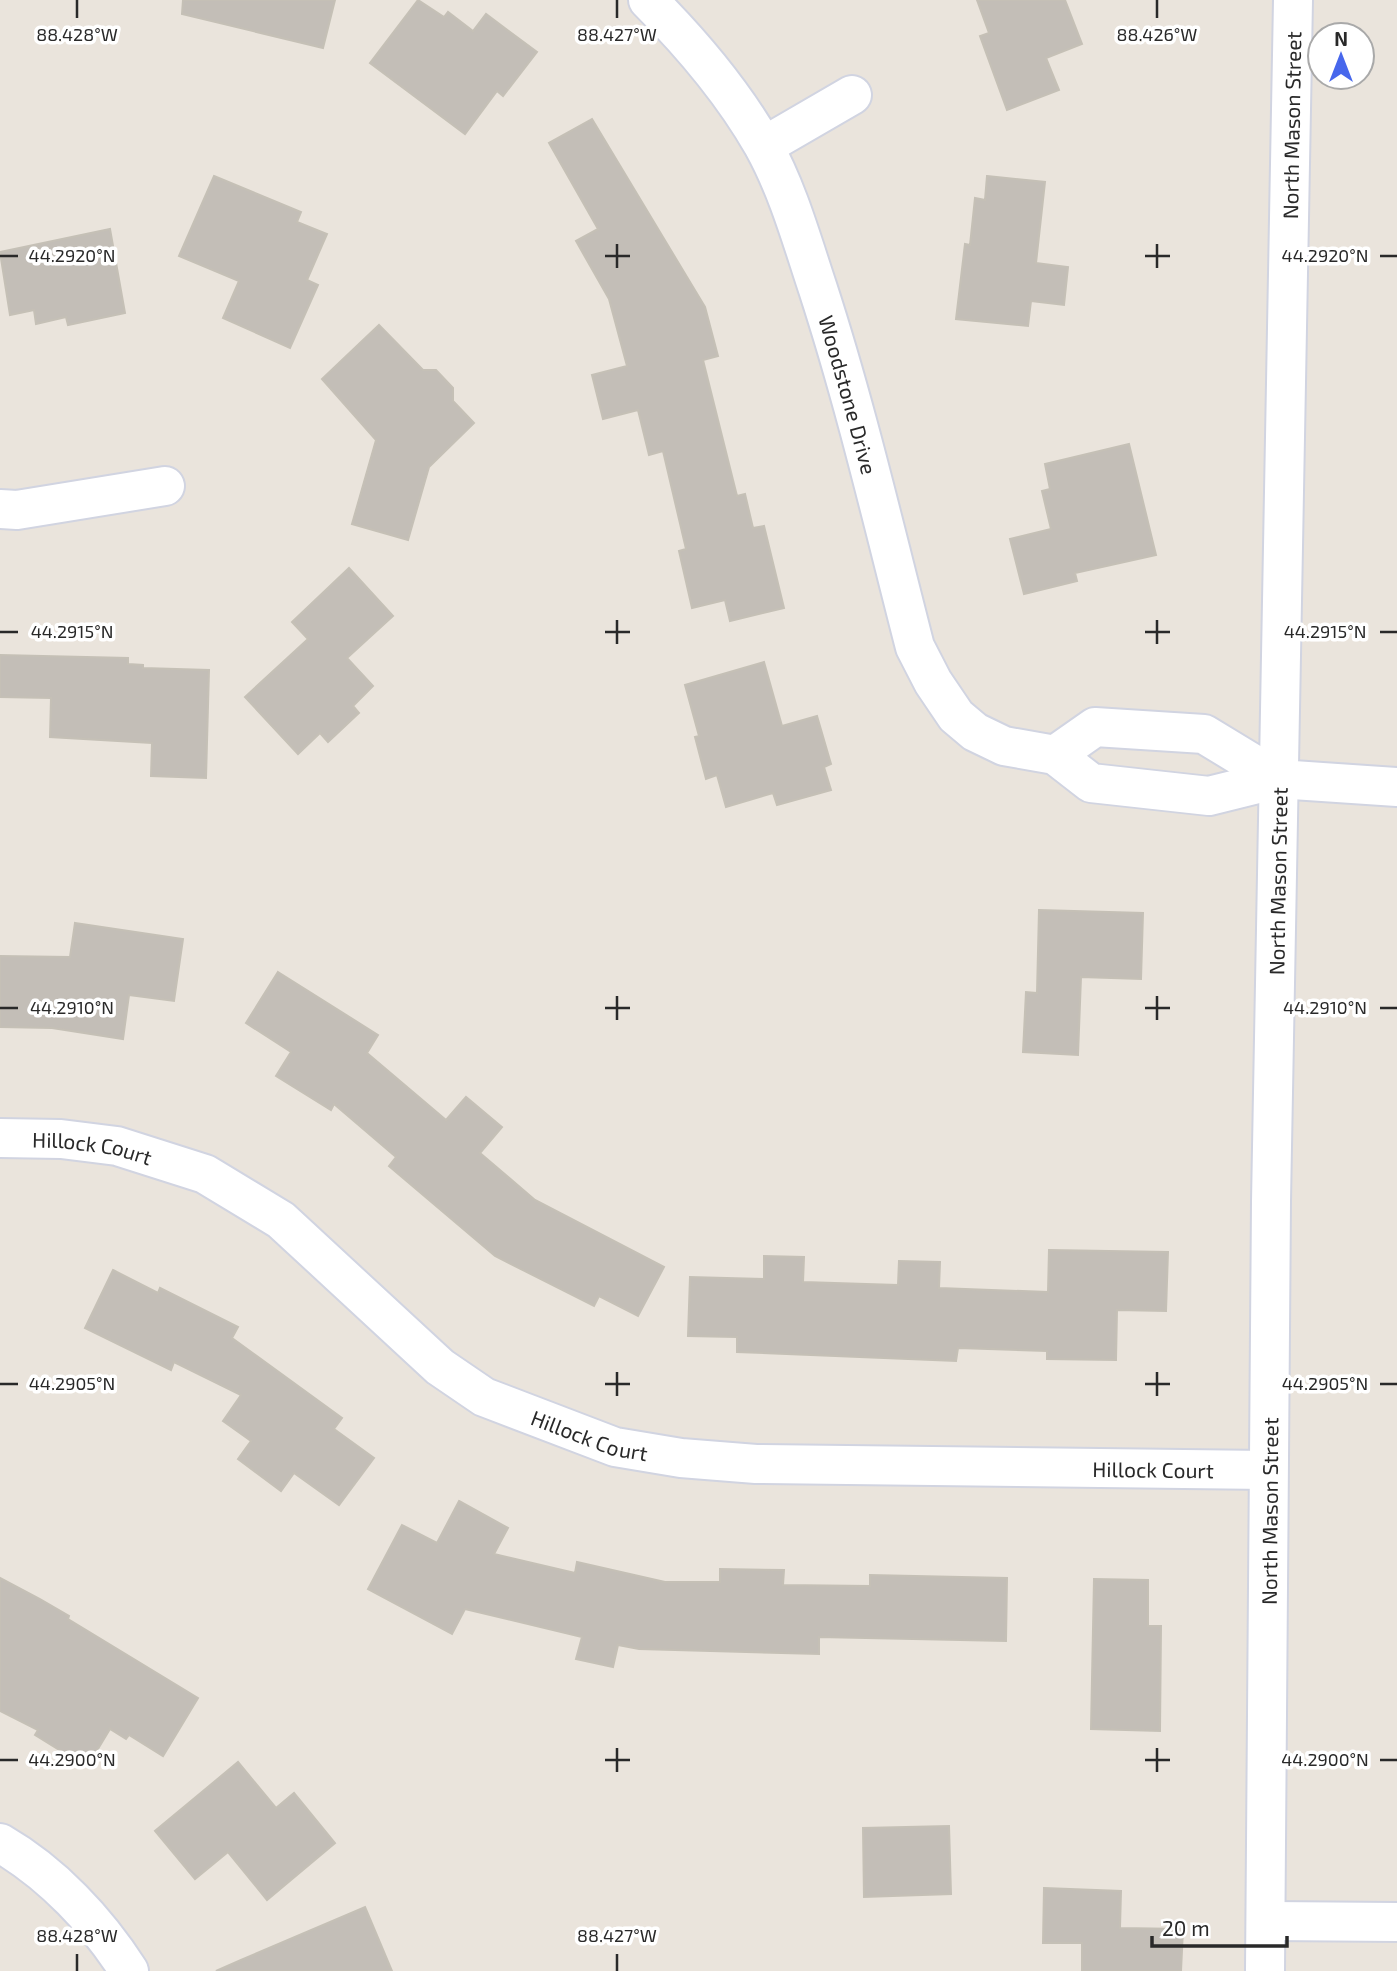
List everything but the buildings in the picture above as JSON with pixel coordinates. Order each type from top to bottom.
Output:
[{"type":"street","name":"Woodstone Drive","points":[[648,0],[687,40],[727,91],[764,146],[793,213],[842,364],[915,647],[933,682],[957,716],[975,732],[1004,746],[1055,755],[1091,783],[1209,796],[1278,779]]},
{"type":"street","name":"North Mason Street","points":[[1265,1971],[1268,1470],[1293,0]]},
{"type":"street","points":[[764,146],[852,95]]},
{"type":"street","points":[[0,509],[17,510],[165,486]]},
{"type":"street","points":[[1055,755],[1095,727],[1204,734],[1278,779],[1397,787]]},
{"type":"street","name":"Hillock Court","points":[[0,1138],[61,1139],[117,1146],[205,1174],[281,1220],[440,1367],[484,1397],[615,1447],[756,1464],[1268,1470]]},
{"type":"street","points":[[0,1843],[54,1882],[93,1924],[129,1971]]},
{"type":"street","points":[[1266,1921],[1397,1922]]}]
